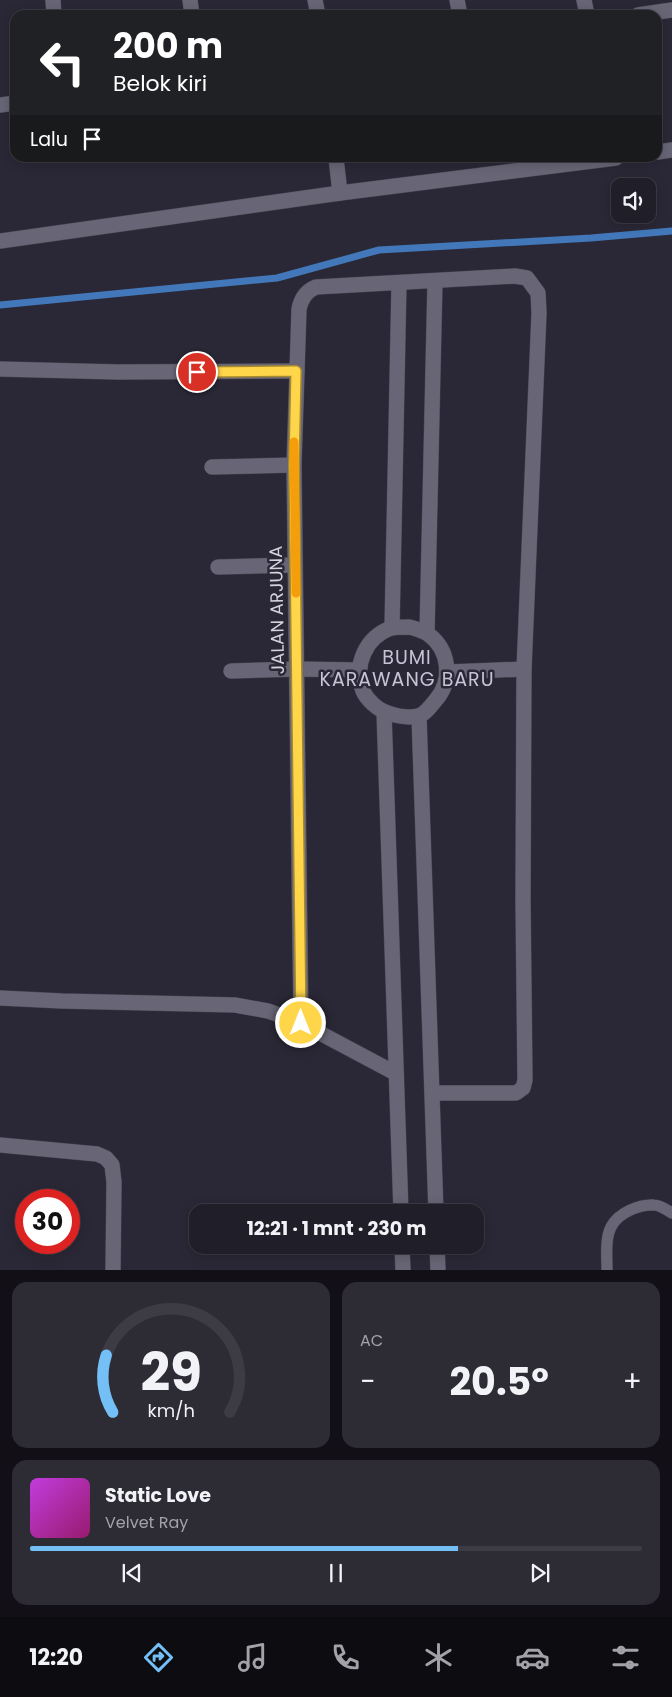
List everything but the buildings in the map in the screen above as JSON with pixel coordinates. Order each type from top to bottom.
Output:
[{"type":"street","points":[[336,162],[340,193]]},
{"type":"street","points":[[0,241],[340,193],[584,162]]},
{"type":"street","name":"JALAN ARJUNA","points":[[301,1023],[294,465],[300,302],[310,289],[316,288],[515,276],[527,278],[538,292],[539,313],[524,669],[523,900],[525,1080],[522,1088],[516,1093],[433,1093]]},
{"type":"street","points":[[427,633],[435,281]]},
{"type":"street","points":[[392,628],[400,283]]},
{"type":"street","points":[[0,369],[118,372],[296,371]]},
{"type":"street","points":[[212,467],[294,465]]},
{"type":"street","points":[[218,567],[295,565]]},
{"type":"street","points":[[410,627],[427,633],[439,645],[447,660],[448,672],[442,694],[430,708],[419,716],[399,716],[384,712],[371,703],[363,691],[359,670],[362,656],[374,638],[392,628],[410,627]]},
{"type":"street","points":[[448,672],[524,669]]},
{"type":"street","points":[[231,671],[359,670]]},
{"type":"street","points":[[384,712],[401,1204]]},
{"type":"street","points":[[419,716],[436,1204]]},
{"type":"street","points":[[0,998],[235,1005],[268,1011],[301,1023],[395,1073]]},
{"type":"street","points":[[0,1145],[97,1154],[106,1158],[112,1166],[114,1182],[113,1270]]},
{"type":"street","points":[[402,1254],[403,1270]]},
{"type":"street","points":[[437,1254],[438,1270]]},
{"type":"lane","points":[[607,1270],[607,1240],[610,1228],[616,1219],[637,1206],[656,1205],[672,1213]]},
{"type":"waterway","points":[[0,305],[277,278],[379,250],[591,238],[672,231]]},
{"type":"slow traffic","points":[[294,442],[296,593]]},
{"type":"district","name":"BUMI KARAWANG BARU","points":[[407,668]]},
{"type":"route","points":[[197,372],[296,371],[294,465],[301,1023]]}]
